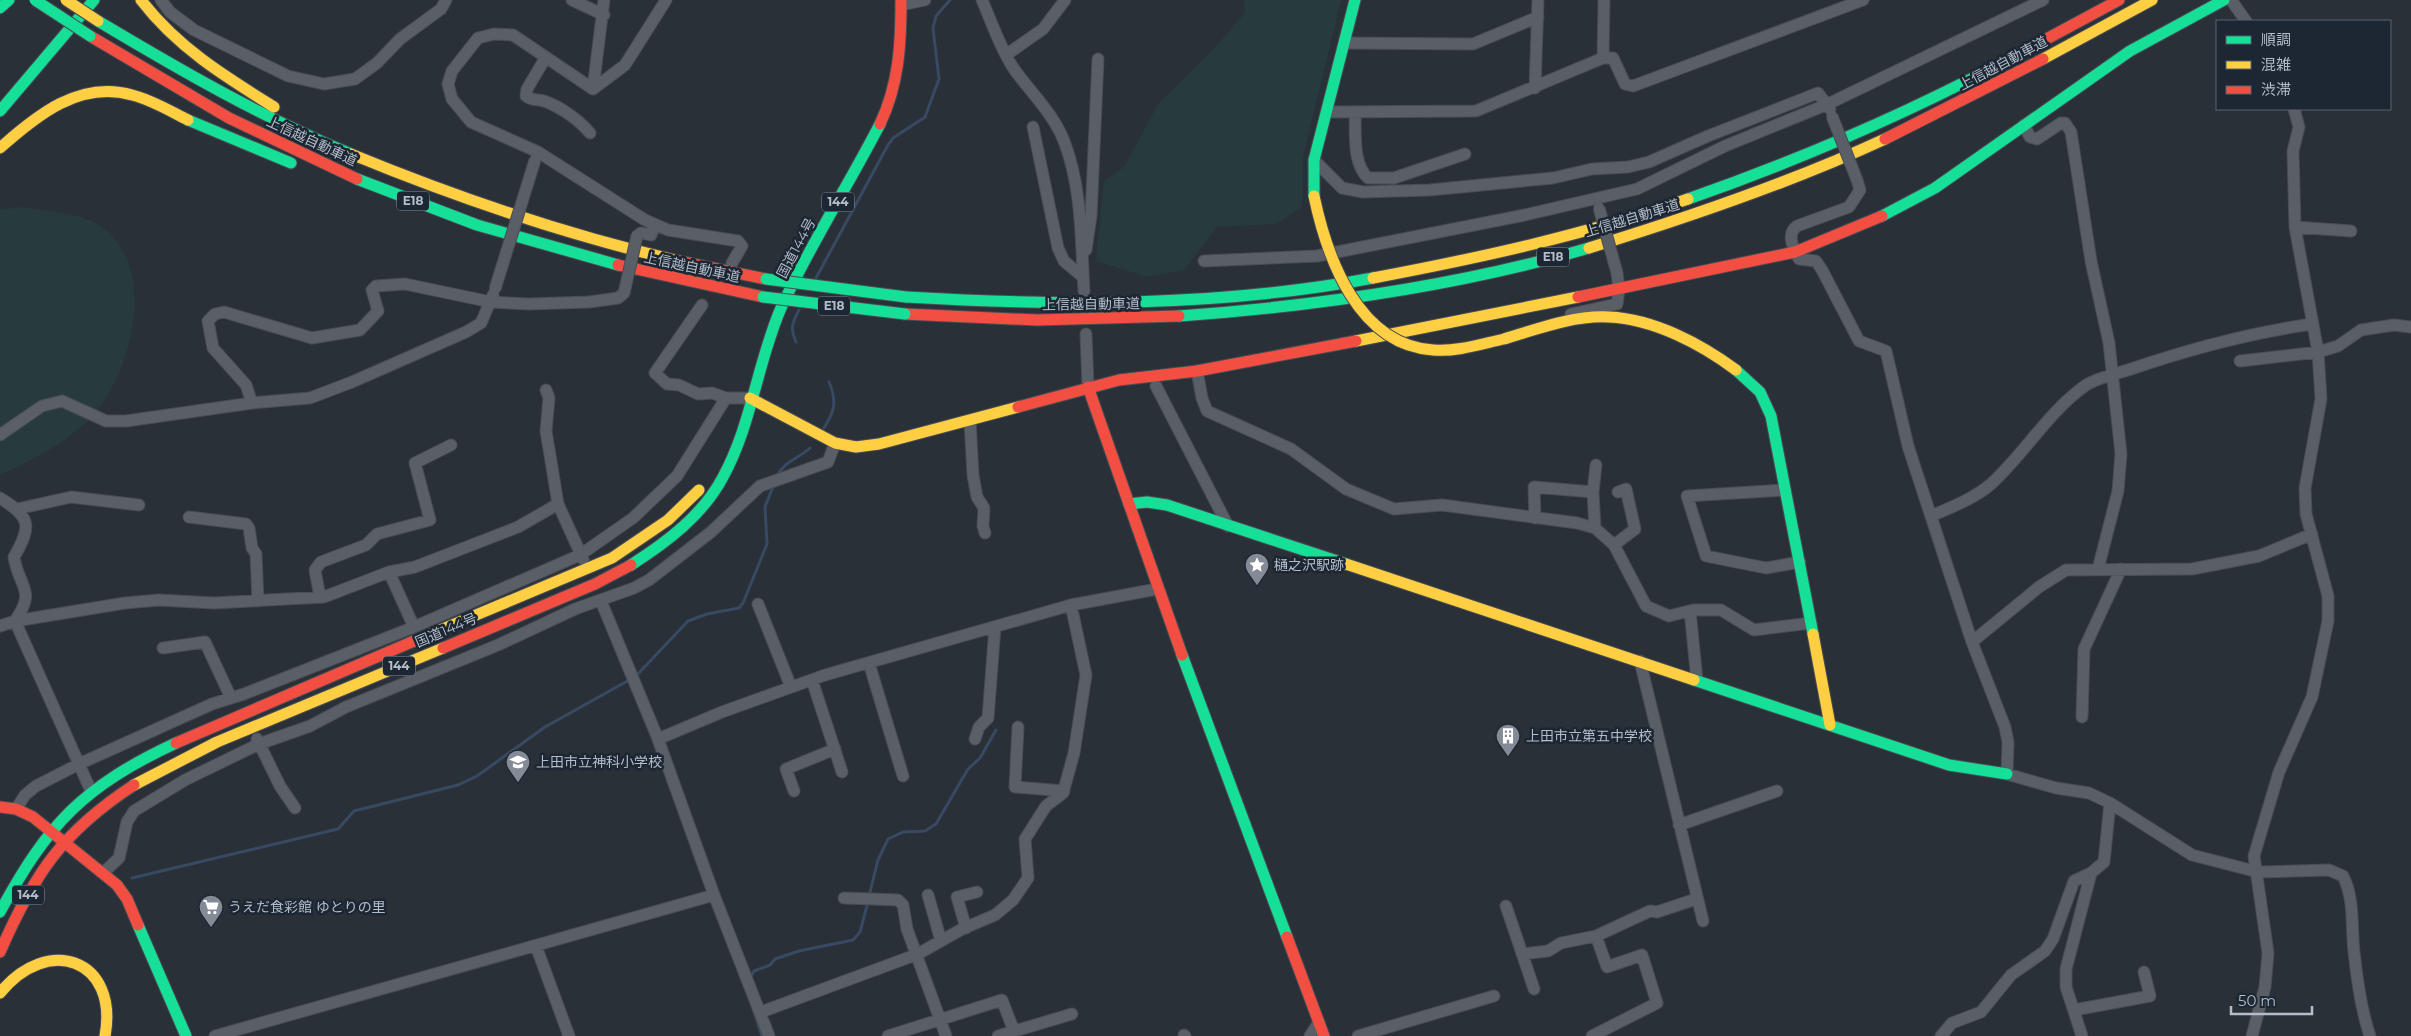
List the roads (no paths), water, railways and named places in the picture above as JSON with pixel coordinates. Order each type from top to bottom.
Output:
[{"type":"main road","points":[[0,8],[9,0]]},
{"type":"main road","name":"上信越自動車道","points":[[36,0],[177,90],[276,142],[357,178],[476,225],[613,265],[684,282],[763,297],[905,314],[1057,320],[1200,315],[1344,300],[1470,277],[1607,243],[1738,200],[1865,148],[1990,88],[2152,0]]},
{"type":"main road","name":"上信越自動車道","points":[[66,0],[186,75],[283,125],[409,179],[546,227],[686,264],[766,279],[906,297],[1053,303],[1206,298],[1335,284],[1408,272],[1539,244],[1603,227],[1734,184],[1859,134],[1980,75],[2119,0]]},
{"type":"main road","points":[[0,111],[94,0]]},
{"type":"main road","points":[[141,0],[159,24],[190,52],[284,113],[368,155],[546,227]]},
{"type":"main road","points":[[1355,0],[1328,112],[1314,160],[1314,196],[1325,239],[1356,304],[1370,322],[1392,341],[1431,351],[1461,348],[1504,339],[1552,324],[1610,317],[1632,320],[1668,331],[1736,369],[1759,391],[1767,405],[1786,490],[1830,725]]},
{"type":"main road","points":[[750,398],[776,410],[835,443],[856,446],[879,444],[1118,380],[1197,372],[1619,290],[1795,252],[1887,214],[1935,188],[2130,51],[2224,0]]},
{"type":"main road","name":"国道144号","points":[[64,842],[84,821],[133,784],[184,758],[594,584],[641,560],[679,531],[712,496],[732,458],[766,347],[781,310],[889,102],[896,75],[901,2]]},
{"type":"main road","points":[[0,148],[25,125],[61,101],[93,92],[111,91],[148,100],[228,137],[309,170],[411,206],[476,225]]},
{"type":"main road","points":[[1088,387],[1157,589],[1324,1036]]},
{"type":"main road","name":"国道144号","points":[[50,831],[91,791],[115,774],[172,744],[589,570],[632,546],[668,520],[708,478],[727,450],[750,398]]},
{"type":"main road","points":[[1129,504],[1146,502],[1167,505],[1949,765],[2007,774]]},
{"type":"main road","points":[[0,808],[16,809],[33,817],[104,872],[117,885],[127,899],[186,1036]]},
{"type":"main road","name":"144","points":[[0,912],[15,883],[50,831]]},
{"type":"main road","name":"144","points":[[0,952],[27,896],[45,867],[64,842]]},
{"type":"main road","points":[[0,993],[8,982],[30,966],[52,960],[75,963],[94,976],[107,999],[110,1012],[106,1036]]},
{"type":"street","points":[[161,0],[170,12],[194,30],[288,76],[324,84],[355,79],[377,63],[400,39],[441,9],[446,0]]},
{"type":"street","points":[[572,0],[604,15]]},
{"type":"street","points":[[593,89],[604,15],[604,0]]},
{"type":"street","points":[[593,89],[625,64],[666,0]]},
{"type":"street","points":[[901,2],[925,0]]},
{"type":"street","points":[[982,0],[1006,55],[1045,107],[1063,139],[1074,172],[1084,291]]},
{"type":"street","points":[[1006,55],[1043,30],[1065,0]]},
{"type":"street","points":[[1535,88],[1538,0]]},
{"type":"street","points":[[1604,0],[1604,58]]},
{"type":"street","points":[[1328,112],[1476,111],[1604,58],[1613,58],[1625,84],[1633,86],[1863,0]]},
{"type":"street","points":[[1204,261],[1317,256],[1598,203],[1636,190],[1725,146],[1828,104],[2043,0]]},
{"type":"street","points":[[2231,0],[2245,20]]},
{"type":"street","points":[[1345,43],[1473,44],[1538,18]]},
{"type":"street","points":[[593,89],[513,34],[494,34],[478,38],[452,71],[448,84],[452,100],[471,122],[537,156],[645,220],[668,230],[738,241],[742,246],[732,263]]},
{"type":"street","points":[[546,57],[527,89],[526,96],[530,100],[542,101],[556,107],[582,124],[590,133]]},
{"type":"street","points":[[1083,277],[1091,216],[1098,58]]},
{"type":"street","points":[[1314,160],[1342,188],[1363,192],[1430,190],[1553,178],[1592,169],[1628,167],[1649,162],[1708,136],[1818,93],[1828,104],[1858,180],[1860,190],[1849,207],[1793,229],[1790,237],[1799,258],[1816,261],[1859,340],[1886,351],[1908,446],[1972,642],[2005,727],[2008,742],[2007,774],[2056,788],[2083,792],[2110,803],[2192,855],[2258,872],[2329,870],[2344,876],[2352,906],[2354,952],[2370,1036]]},
{"type":"street","points":[[2252,1036],[2264,996],[2268,953],[2258,872],[2254,856],[2279,772],[2312,697],[2328,621],[2328,596],[2306,514],[2305,488],[2321,399],[2318,352],[2295,227],[2293,151],[2299,127],[2294,110]]},
{"type":"street","points":[[1355,112],[1356,150],[1361,171],[1368,178],[1394,178],[1465,154]]},
{"type":"street","points":[[2024,125],[2030,137],[2037,139],[2062,123],[2065,123],[2070,132],[2091,261],[2109,344],[2122,454],[2118,491],[2098,568]]},
{"type":"street","points":[[1033,127],[1058,248],[1064,260],[1083,277]]},
{"type":"street","points":[[0,435],[42,406],[62,401],[106,421],[126,421],[252,403],[310,398],[352,382],[466,332],[481,323],[492,302],[537,156]]},
{"type":"street","points":[[1552,324],[1567,315],[1617,304],[1619,290],[1617,273],[1598,203]]},
{"type":"street","points":[[252,403],[246,385],[213,348],[208,322],[215,314],[224,312],[312,338],[360,330],[378,311],[372,290],[376,286],[405,284],[492,302],[529,304],[589,302],[618,298],[624,293],[637,236],[641,233],[651,235],[655,225]]},
{"type":"street","points":[[2295,227],[2351,231]]},
{"type":"street","points":[[702,305],[655,373],[666,384],[679,385],[698,394],[712,393],[726,398],[750,398]]},
{"type":"street","points":[[1931,516],[1950,508],[1990,485],[2055,411],[2087,384],[2194,348],[2267,330],[2312,324]]},
{"type":"street","points":[[2240,361],[2318,352],[2338,346],[2361,330],[2394,325],[2411,327]]},
{"type":"street","points":[[1086,334],[1088,387]]},
{"type":"street","points":[[1197,372],[1202,398],[1207,411],[1291,449],[1346,489],[1394,509],[1442,505],[1595,528],[1614,545],[1646,606],[1669,616],[1690,611],[1721,610],[1754,630],[1812,623]]},
{"type":"street","points":[[1156,386],[1228,526]]},
{"type":"street","points":[[546,390],[549,398],[546,431],[558,504],[589,570]]},
{"type":"street","points":[[16,809],[25,795],[36,786],[79,764],[212,704],[414,627],[580,554],[633,518],[677,476],[726,398]]},
{"type":"street","points":[[970,421],[973,475],[977,498],[984,508],[983,526],[985,533]]},
{"type":"street","points":[[104,872],[119,858],[127,822],[134,811],[185,780],[259,744],[310,726],[346,707],[498,644],[575,609],[601,601],[649,580],[711,532],[760,486],[828,462],[835,443]]},
{"type":"street","points":[[320,597],[315,570],[321,562],[366,545],[377,534],[430,520],[415,463],[451,444]]},
{"type":"street","points":[[1595,528],[1593,492],[1596,465]]},
{"type":"street","points":[[1535,518],[1534,488],[1593,492]]},
{"type":"street","points":[[1614,545],[1635,529],[1626,489],[1618,492]]},
{"type":"street","points":[[1786,490],[1687,496],[1706,556],[1766,568],[1800,562]]},
{"type":"street","points":[[17,509],[71,497],[139,505]]},
{"type":"street","points":[[0,498],[17,509],[26,522],[26,536],[14,557],[17,574],[25,587],[28,597],[24,609],[15,621]]},
{"type":"street","points":[[0,626],[15,621],[125,603],[159,600],[214,604],[320,597],[390,572],[415,567],[518,527],[558,504]]},
{"type":"street","points":[[188,517],[246,524],[250,528],[252,548],[256,554],[258,601]]},
{"type":"street","points":[[1972,642],[2055,575],[2066,570],[2202,567],[2259,556],[2312,534]]},
{"type":"street","points":[[2082,717],[2084,649],[2120,569]]},
{"type":"street","points":[[390,572],[414,627]]},
{"type":"street","points":[[658,739],[722,712],[869,662],[1071,605],[1157,589]]},
{"type":"street","points":[[601,601],[658,739],[714,895],[769,1036]]},
{"type":"street","points":[[758,604],[791,687]]},
{"type":"street","points":[[761,1012],[918,954],[966,928],[995,915],[1013,900],[1028,878],[1025,839],[1046,806],[1064,791],[1074,753],[1086,675],[1071,605]]},
{"type":"street","points":[[1690,611],[1698,680]]},
{"type":"street","points":[[15,621],[91,791]]},
{"type":"street","points":[[975,739],[979,727],[988,718],[995,627]]},
{"type":"street","points":[[163,648],[205,642],[231,698]]},
{"type":"street","points":[[1640,661],[1696,899],[1703,921]]},
{"type":"street","points":[[869,662],[903,776]]},
{"type":"street","points":[[812,680],[842,772]]},
{"type":"street","points":[[254,727],[259,744],[280,786],[295,808]]},
{"type":"street","points":[[1018,727],[1015,787],[1064,791]]},
{"type":"street","points":[[794,791],[786,769],[835,749]]},
{"type":"street","points":[[1680,825],[1777,791]]},
{"type":"street","points":[[1941,1036],[1952,1023],[1981,1012],[2011,975],[2045,951],[2053,939],[2074,881],[2091,873],[2104,862],[2110,803]]},
{"type":"street","points":[[2082,1036],[2066,988],[2066,969],[2091,873]]},
{"type":"street","points":[[966,928],[957,897],[977,892]]},
{"type":"street","points":[[215,1036],[714,895]]},
{"type":"street","points":[[928,895],[941,941]]},
{"type":"street","points":[[844,898],[898,900],[903,905],[907,929],[918,954],[946,1036]]},
{"type":"street","points":[[1522,954],[1548,951],[1561,943],[1596,936],[1650,911],[1657,912],[1696,899]]},
{"type":"street","points":[[1506,906],[1534,989]]},
{"type":"street","points":[[1592,1036],[1657,1003],[1642,955],[1607,966],[1596,936]]},
{"type":"street","points":[[536,946],[569,1036]]},
{"type":"street","points":[[2074,1010],[2150,996],[2144,972]]},
{"type":"street","points":[[1358,1036],[1494,996]]},
{"type":"street","points":[[888,1036],[940,1018],[1002,1000],[1014,1031]]},
{"type":"street","points":[[998,1036],[1072,1014]]},
{"type":"street","points":[[1310,1036],[1319,1022]]},
{"type":"waterway","points":[[816,278],[888,145],[893,138],[925,117],[939,79],[933,28],[936,16],[950,0]]},
{"type":"waterway","points":[[796,342],[793,326],[799,310]]},
{"type":"waterway","points":[[824,428],[834,406],[829,382]]},
{"type":"waterway","points":[[777,476],[787,463],[810,448]]},
{"type":"waterway","points":[[636,676],[688,621],[707,614],[739,608],[743,603],[767,544],[765,507],[774,484]]},
{"type":"waterway","points":[[132,878],[338,829],[354,811],[458,785],[477,776],[545,727],[631,679]]},
{"type":"waterway","points":[[869,896],[878,860],[888,839],[903,832],[925,831],[936,824],[968,769],[980,758],[996,730]]},
{"type":"waterway","points":[[751,976],[754,971],[770,965],[775,959],[799,951],[853,940],[860,932],[868,902]]},
{"type":"waterway","points":[[754,1012],[762,1036]]},
{"type":"place","name":"樋之沢駅跡","points":[[1257,586]]},
{"type":"place","name":"上田市立第五中学校","points":[[1508,757]]},
{"type":"place","name":"上田市立神科小学校","points":[[518,783]]},
{"type":"place","name":"うえだ食彩館 ゆとりの里","points":[[211,928]]}]
